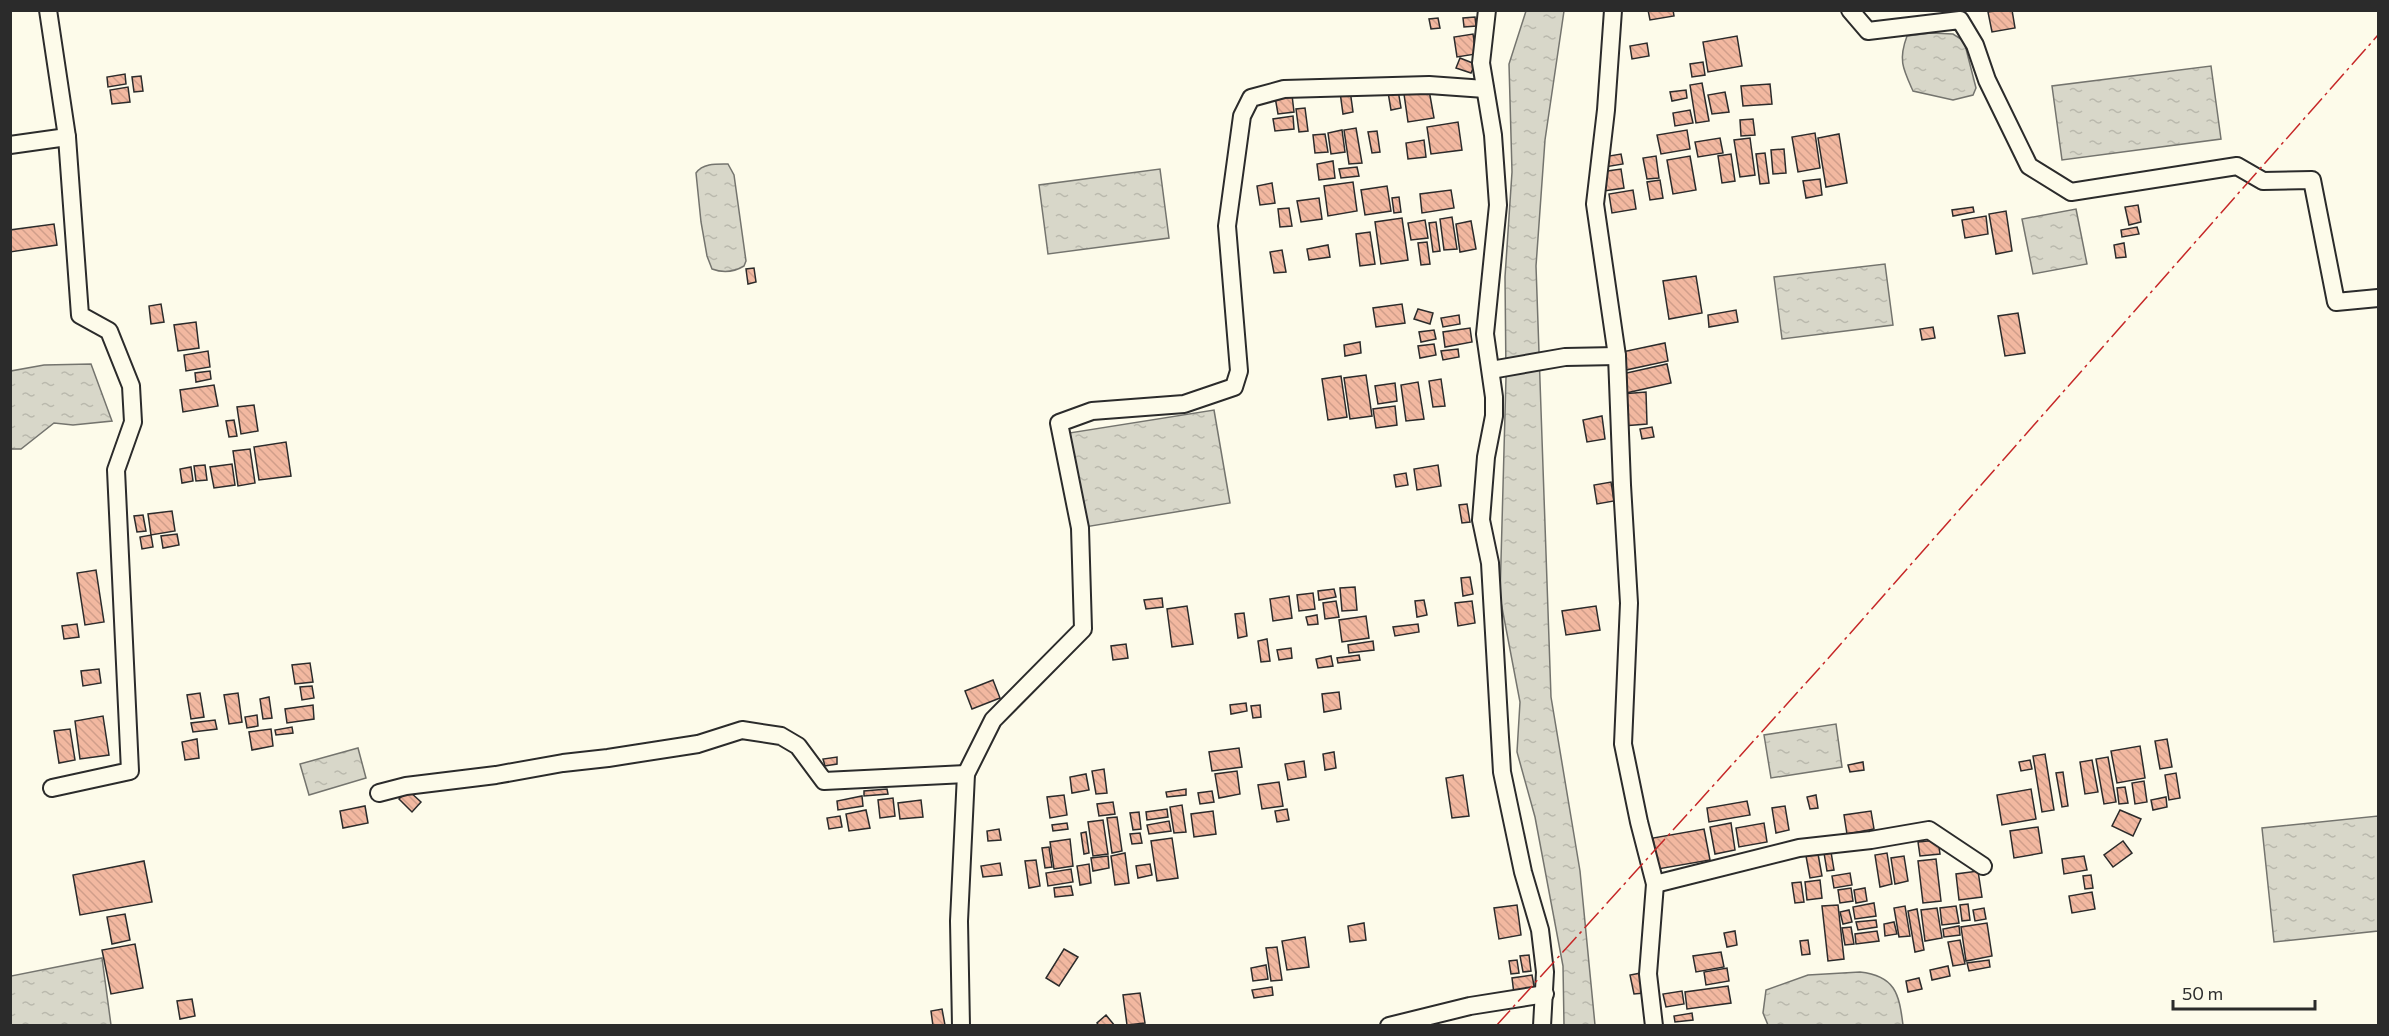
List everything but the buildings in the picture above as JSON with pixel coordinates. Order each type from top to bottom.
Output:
[{"type":"street","points":[[48,10],[67,137],[80,315],[110,331],[131,386],[133,422],[116,470],[130,771],[52,788]]},
{"type":"street","points":[[1487,10],[1481,63],[1493,135],[1498,205],[1485,334],[1494,370],[1494,416],[1486,457],[1481,520],[1490,563],[1502,772],[1523,872],[1540,930],[1545,972],[1542,1026]]},
{"type":"street","points":[[1613,10],[1606,110],[1595,204],[1617,357],[1629,603],[1623,744],[1638,822],[1655,884],[1648,974],[1654,1026]]},
{"type":"street","points":[[1850,10],[1868,32],[1960,20],[1975,45],[1987,80],[2030,166],[2071,192],[2237,166],[2263,181],[2312,180],[2336,302],[2379,298]]},
{"type":"street","points":[[961,1026],[959,921],[966,774],[993,720],[1083,628],[1080,528],[1059,423],[1092,411],[1184,404],[1234,387],[1239,371],[1227,226],[1242,116],[1251,98],[1284,89],[1429,85],[1485,89]]},
{"type":"street","points":[[10,145],[67,137]]},
{"type":"street","points":[[1494,370],[1565,357],[1617,357]]},
{"type":"street","points":[[379,793],[406,786],[496,775],[563,763],[608,759],[698,744],[741,730],[781,736],[798,746],[824,781],[966,774]]},
{"type":"street","points":[[1655,884],[1799,848],[1872,840],[1929,830],[1983,866]]},
{"type":"street","points":[[1389,1026],[1470,1006],[1545,994]]},
{"type":"water","points":[[1526,11],[1564,11],[1545,140],[1536,266],[1551,697],[1580,871],[1595,1025],[1564,1025],[1563,966],[1535,817],[1517,752],[1520,702],[1500,597],[1506,377],[1505,277],[1512,172],[1509,64]]},
{"type":"water","points":[[1931,33],[1953,34],[1964,41],[1976,88],[1973,95],[1953,100],[1913,91],[1903,64],[1904,44],[1907,36]]},
{"type":"water","points":[[2211,66],[2221,139],[2062,160],[2052,86]]},
{"type":"water","points":[[728,164],[734,175],[746,261],[740,268],[724,271],[712,269],[707,256],[696,173],[706,166]]},
{"type":"water","points":[[1160,169],[1169,238],[1048,254],[1039,185]]},
{"type":"water","points":[[2076,209],[2087,264],[2033,274],[2022,219]]},
{"type":"water","points":[[1885,264],[1893,325],[1782,339],[1774,277]]},
{"type":"water","points":[[91,364],[112,421],[73,425],[54,423],[21,449],[11,449],[11,371],[44,365]]},
{"type":"water","points":[[1214,410],[1230,503],[1085,527],[1069,433]]},
{"type":"water","points":[[1836,724],[1842,767],[1771,778],[1764,735]]},
{"type":"water","points":[[358,748],[366,778],[309,795],[300,764]]},
{"type":"water","points":[[2378,816],[2378,931],[2274,942],[2262,828]]},
{"type":"water","points":[[102,958],[111,1025],[11,1025],[11,976]]},
{"type":"water","points":[[1860,972],[1881,977],[1893,988],[1900,1004],[1903,1025],[1768,1025],[1763,1013],[1766,990],[1808,975]]},
{"type":"power","points":[[1496,1026],[1824,663],[2378,35]]}]
